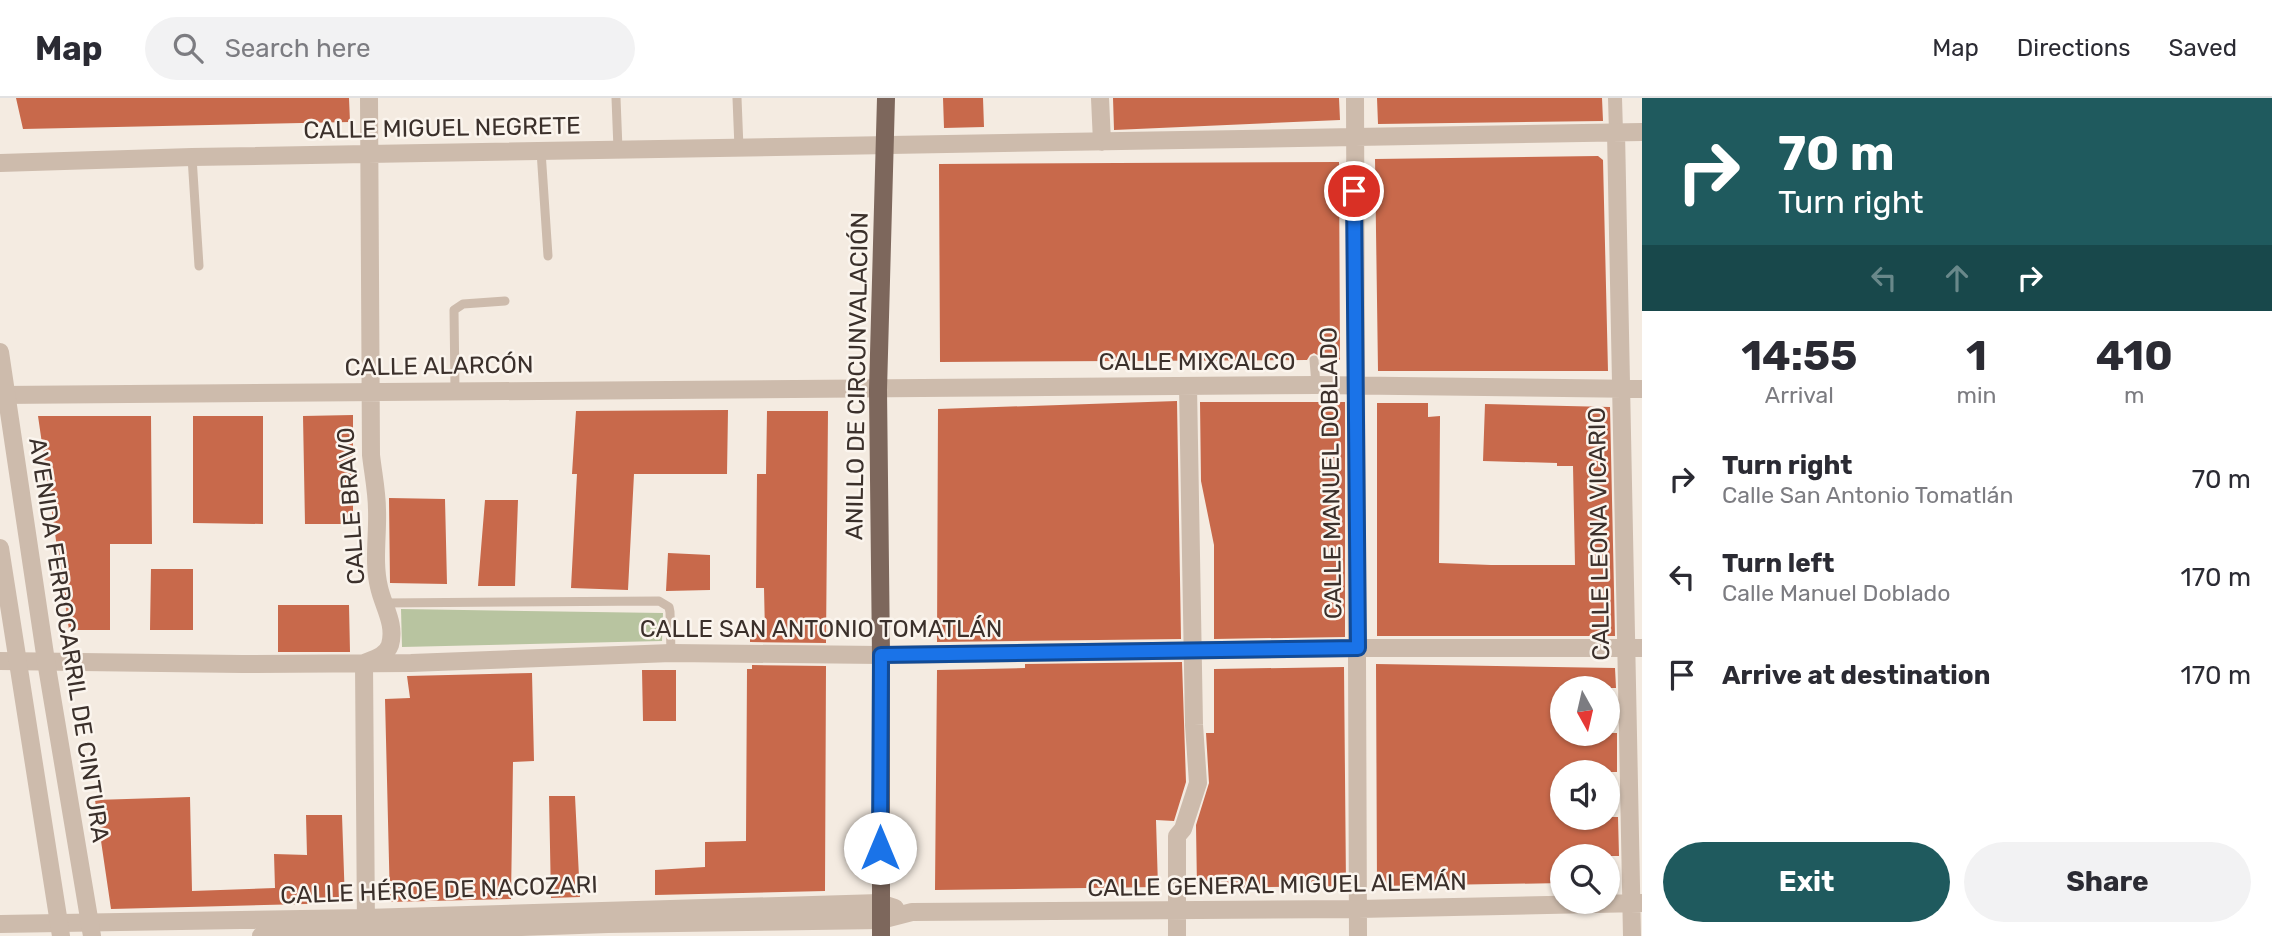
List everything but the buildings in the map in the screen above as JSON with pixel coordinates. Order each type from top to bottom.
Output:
[{"type":"main road","name":"ANILLO DE CIRCUNVALACIÓN","points":[[880,920],[881,655],[877,390],[886,98]]},
{"type":"street","name":"CALLE BRAVO","points":[[364,663],[383,655],[389,648],[391,623],[378,582],[377,507],[371,455],[369,98]]},
{"type":"street","points":[[1100,98],[1102,142]]},
{"type":"street","name":"CALLE MANUEL DOBLADO","points":[[1355,98],[1358,936]]},
{"type":"street","points":[[1615,98],[1616,132]]},
{"type":"street","name":"CALLE LEONA VICARIO","points":[[1616,132],[1621,389],[1634,648],[1636,903],[1632,936]]},
{"type":"street","name":"CALLE MIGUEL NEGRETE","points":[[0,163],[192,156],[1642,132]]},
{"type":"street","name":"AVENIDA FERROCARRIL DE CINTURA","points":[[0,352],[3,395],[91,929]]},
{"type":"street","points":[[1177,936],[1177,836],[1183,829],[1198,783],[1194,725],[1188,386]]},
{"type":"street","name":"CALLE MIXCALCO","points":[[877,390],[1188,386],[1642,389]]},
{"type":"street","name":"CALLE ALARCÓN","points":[[3,395],[729,388],[877,390]]},
{"type":"street","points":[[0,548],[8,661],[60,930]]},
{"type":"street","name":"CALLE SAN ANTONIO TOMATLÁN","points":[[8,661],[242,664],[364,663],[671,653],[881,655],[1358,648],[1634,648]]},
{"type":"street","points":[[364,663],[366,929]]},
{"type":"street","name":"CALLE GENERAL MIGUEL ALEMÁN","points":[[880,920],[912,912],[1358,909],[1636,903]]},
{"type":"street","name":"CALLE HÉROE DE NACOZARI","points":[[0,924],[60,930],[366,929],[880,920]]},
{"type":"street","name":"CALLE HÉROE DE NACOZARI","points":[[261,936],[366,929]]},
{"type":"lane","points":[[616,98],[618,149]]},
{"type":"lane","points":[[737,98],[738,148]]},
{"type":"lane","points":[[541,151],[548,256]]},
{"type":"lane","points":[[192,156],[199,266]]},
{"type":"lane","points":[[455,390],[454,310],[463,304],[505,301]]},
{"type":"lane","points":[[1314,360],[1316,386]]},
{"type":"lane","points":[[383,603],[659,601],[665,603],[670,612],[671,653]]},
{"type":"green space","points":[[401,609],[663,613],[662,641],[402,647]]},
{"type":"route","points":[[880,848],[881,655],[1358,648],[1354,191]]}]
